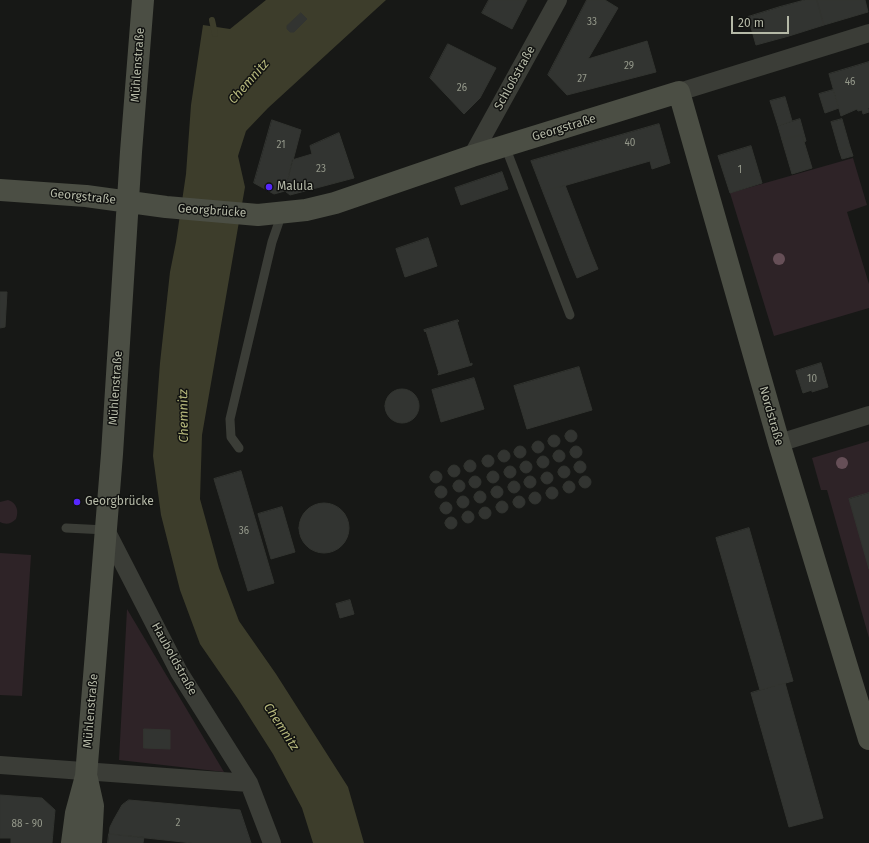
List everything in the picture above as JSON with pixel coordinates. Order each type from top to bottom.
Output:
[{"type":"street","name":"Mühlenstraße","points":[[72,843],[76,813],[86,773],[112,454],[128,202],[143,0]]},
{"type":"street","name":"Schloßstraße","points":[[472,156],[558,0]]},
{"type":"street","name":"Georgstraße","points":[[258,214],[306,210],[336,203],[472,156],[869,33]]},
{"type":"street","name":"Nordstraße","points":[[679,92],[779,443],[869,739]]},
{"type":"street","name":"Georgstraße","points":[[0,190],[86,196],[166,207]]},
{"type":"street","name":"Georgbrücke","points":[[166,207],[258,214]]},
{"type":"street","points":[[779,443],[869,415]]},
{"type":"street","name":"Hauboldstraße","points":[[106,530],[179,672],[249,783],[272,843]]},
{"type":"street","points":[[0,765],[86,773],[249,783]]},
{"type":"street","name":"Mühlenstraße","points":[[86,773],[93,806],[91,843]]},
{"type":"lane","points":[[504,146],[570,315]]},
{"type":"lane","points":[[239,448],[231,437],[230,419],[272,242],[282,213]]},
{"type":"lane","points":[[66,528],[106,530]]},
{"type":"shaded area","points":[[853,158],[867,205],[847,212],[869,284],[869,308],[774,336],[730,193]]},
{"type":"shaded area","points":[[869,441],[869,493],[849,499],[869,569],[869,638],[827,490],[821,490],[812,458]]},
{"type":"shaded area","points":[[8,500],[15,505],[17,516],[12,522],[4,524],[0,522],[0,502]]},
{"type":"shaded area","points":[[0,553],[31,555],[22,696],[0,695]]},
{"type":"shaded area","points":[[127,609],[224,772],[119,760]]},
{"type":"water","name":"Chemnitz","points":[[266,0],[386,0],[268,108],[246,131],[238,156],[245,187],[202,435],[200,499],[219,568],[239,621],[276,674],[348,787],[364,843],[313,843],[302,808],[273,754],[238,699],[200,644],[180,590],[161,515],[153,456],[160,363],[170,272],[186,174],[191,105],[203,25],[230,29]]},
{"type":"building","points":[[489,0],[527,0],[512,29],[482,13]]},
{"type":"building","points":[[587,0],[605,0],[618,8],[588,59],[647,41],[656,72],[567,95],[548,75]]},
{"type":"building","points":[[805,0],[817,0],[824,25],[789,36],[780,7]]},
{"type":"building","points":[[817,0],[865,0],[868,12],[824,25]]},
{"type":"building","points":[[780,7],[789,36],[756,45],[748,17]]},
{"type":"building","points":[[301,13],[307,19],[294,32],[290,32],[287,29],[287,26]]},
{"type":"building","points":[[448,44],[496,68],[480,98],[464,114],[430,78]]},
{"type":"building","points":[[869,62],[869,112],[863,114],[862,110],[858,111],[857,109],[841,116],[829,74]]},
{"type":"building","points":[[833,90],[839,108],[825,113],[819,94]]},
{"type":"building","points":[[785,97],[792,121],[778,126],[770,101]]},
{"type":"building","points":[[800,119],[806,141],[804,142],[802,135],[782,140],[778,126]]},
{"type":"building","points":[[842,119],[850,147],[839,150],[831,122]]},
{"type":"building","points":[[272,120],[301,130],[285,191],[274,194],[254,183]]},
{"type":"building","points":[[659,124],[670,163],[652,169],[650,161],[543,192],[531,161]]},
{"type":"building","points":[[339,133],[354,178],[290,195],[285,191],[292,160],[312,154],[310,146]]},
{"type":"building","points":[[802,135],[812,168],[792,174],[782,140]]},
{"type":"building","points":[[751,146],[762,183],[730,193],[718,156]]},
{"type":"building","points":[[850,147],[853,156],[842,159],[839,150]]},
{"type":"building","points":[[502,172],[508,189],[461,205],[455,188]]},
{"type":"building","points":[[565,185],[591,252],[570,261],[543,192]]},
{"type":"building","points":[[428,238],[437,266],[405,277],[396,249]]},
{"type":"building","points":[[591,252],[598,269],[577,278],[570,261]]},
{"type":"building","points":[[0,292],[7,292],[5,327],[0,328]]},
{"type":"building","points":[[458,320],[459,321],[457,322],[470,364],[472,363],[472,365],[438,375],[439,373],[426,331],[425,332],[424,330]]},
{"type":"building","points":[[821,363],[828,387],[803,393],[796,371]]},
{"type":"building","points":[[579,367],[592,410],[527,429],[514,386]]},
{"type":"building","points":[[474,378],[484,409],[441,422],[432,390]]},
{"type":"building","points":[[402,389],[414,394],[419,406],[414,418],[402,423],[390,418],[385,406],[390,394]]},
{"type":"building","points":[[569,430],[573,430],[577,436],[573,442],[569,442],[565,438],[565,434]]},
{"type":"building","points":[[552,435],[556,435],[560,441],[556,447],[552,447],[548,443],[548,439]]},
{"type":"building","points":[[536,441],[540,441],[544,447],[540,453],[536,453],[532,449],[532,445]]},
{"type":"building","points":[[518,446],[522,446],[526,452],[522,458],[518,458],[514,454],[514,450]]},
{"type":"building","points":[[574,446],[578,446],[582,452],[578,458],[574,458],[570,454],[570,450]]},
{"type":"building","points":[[502,450],[506,450],[510,456],[506,462],[502,462],[498,458],[498,454]]},
{"type":"building","points":[[557,450],[561,450],[565,456],[561,462],[557,462],[553,458],[553,454]]},
{"type":"building","points":[[486,455],[490,455],[494,461],[490,467],[486,467],[482,463],[482,459]]},
{"type":"building","points":[[541,456],[545,456],[549,462],[545,468],[541,468],[537,464],[537,460]]},
{"type":"building","points":[[468,460],[472,460],[476,466],[472,472],[468,472],[464,468],[464,464]]},
{"type":"building","points":[[524,461],[528,461],[532,467],[528,473],[524,473],[520,469],[520,465]]},
{"type":"building","points":[[578,461],[582,461],[586,467],[582,473],[578,473],[574,469],[574,465]]},
{"type":"building","points":[[452,465],[456,465],[460,471],[456,477],[452,477],[448,473],[448,469]]},
{"type":"building","points":[[508,466],[512,466],[516,472],[512,478],[508,478],[504,474],[504,470]]},
{"type":"building","points":[[562,466],[566,466],[570,472],[566,478],[562,478],[558,474],[558,470]]},
{"type":"building","points":[[241,471],[274,583],[248,591],[214,479]]},
{"type":"building","points":[[434,471],[438,471],[442,477],[438,483],[434,483],[430,479],[430,475]]},
{"type":"building","points":[[491,471],[495,471],[499,477],[495,483],[491,483],[487,479],[487,475]]},
{"type":"building","points":[[545,472],[549,472],[553,478],[549,484],[545,484],[541,480],[541,476]]},
{"type":"building","points":[[473,476],[477,476],[481,482],[477,488],[473,488],[469,484],[469,480]]},
{"type":"building","points":[[528,476],[532,476],[536,482],[532,488],[528,488],[524,484],[524,480]]},
{"type":"building","points":[[583,476],[587,476],[591,482],[587,488],[583,488],[579,484],[579,480]]},
{"type":"building","points":[[457,480],[461,480],[465,486],[461,492],[457,492],[453,488],[453,484]]},
{"type":"building","points":[[512,481],[516,481],[520,487],[516,493],[512,493],[508,489],[508,485]]},
{"type":"building","points":[[567,481],[571,481],[575,487],[571,493],[567,493],[563,489],[563,485]]},
{"type":"building","points":[[439,486],[443,486],[447,492],[443,498],[439,498],[435,494],[435,490]]},
{"type":"building","points":[[495,486],[499,486],[503,492],[499,498],[495,498],[491,494],[491,490]]},
{"type":"building","points":[[550,487],[554,487],[558,493],[554,499],[550,499],[546,495],[546,491]]},
{"type":"building","points":[[478,491],[482,491],[486,497],[482,503],[478,503],[474,499],[474,495]]},
{"type":"building","points":[[533,492],[537,492],[541,498],[537,504],[533,504],[529,500],[529,496]]},
{"type":"building","points":[[869,493],[869,569],[849,499]]},
{"type":"building","points":[[461,496],[465,496],[469,502],[465,508],[461,508],[457,504],[457,500]]},
{"type":"building","points":[[517,496],[521,496],[525,502],[521,508],[517,508],[513,504],[513,500]]},
{"type":"building","points":[[500,501],[504,501],[508,507],[504,513],[500,513],[496,509],[496,505]]},
{"type":"building","points":[[444,502],[448,502],[452,508],[448,514],[444,514],[440,510],[440,506]]},
{"type":"building","points":[[319,503],[329,503],[342,510],[349,523],[349,533],[342,546],[329,553],[319,553],[310,549],[303,542],[299,533],[299,523],[303,514],[310,507]]},
{"type":"building","points":[[282,507],[295,552],[271,559],[258,514]]},
{"type":"building","points":[[483,507],[487,507],[491,513],[487,519],[483,519],[479,515],[479,511]]},
{"type":"building","points":[[466,511],[470,511],[474,517],[470,523],[466,523],[462,519],[462,515]]},
{"type":"building","points":[[449,517],[453,517],[457,523],[453,529],[449,529],[445,525],[445,521]]},
{"type":"building","points":[[749,528],[793,681],[760,690],[716,538]]},
{"type":"building","points":[[350,600],[354,614],[340,618],[336,604]]},
{"type":"building","points":[[785,683],[823,818],[789,827],[751,693]]},
{"type":"building","points":[[144,729],[170,730],[170,749],[144,748]]},
{"type":"building","points":[[0,795],[42,798],[55,810],[52,843],[11,843],[11,838],[0,838]]},
{"type":"building","points":[[129,800],[240,810],[251,843],[192,843],[109,834],[110,827],[122,805]]},
{"type":"building","points":[[109,834],[144,837],[143,843],[108,843]]},
{"type":"waterway","points":[[212,20],[215,34]]},
{"type":"place","name":"Malula","points":[[269,187]]},
{"type":"place","name":"Georgbrücke","points":[[77,502]]}]
